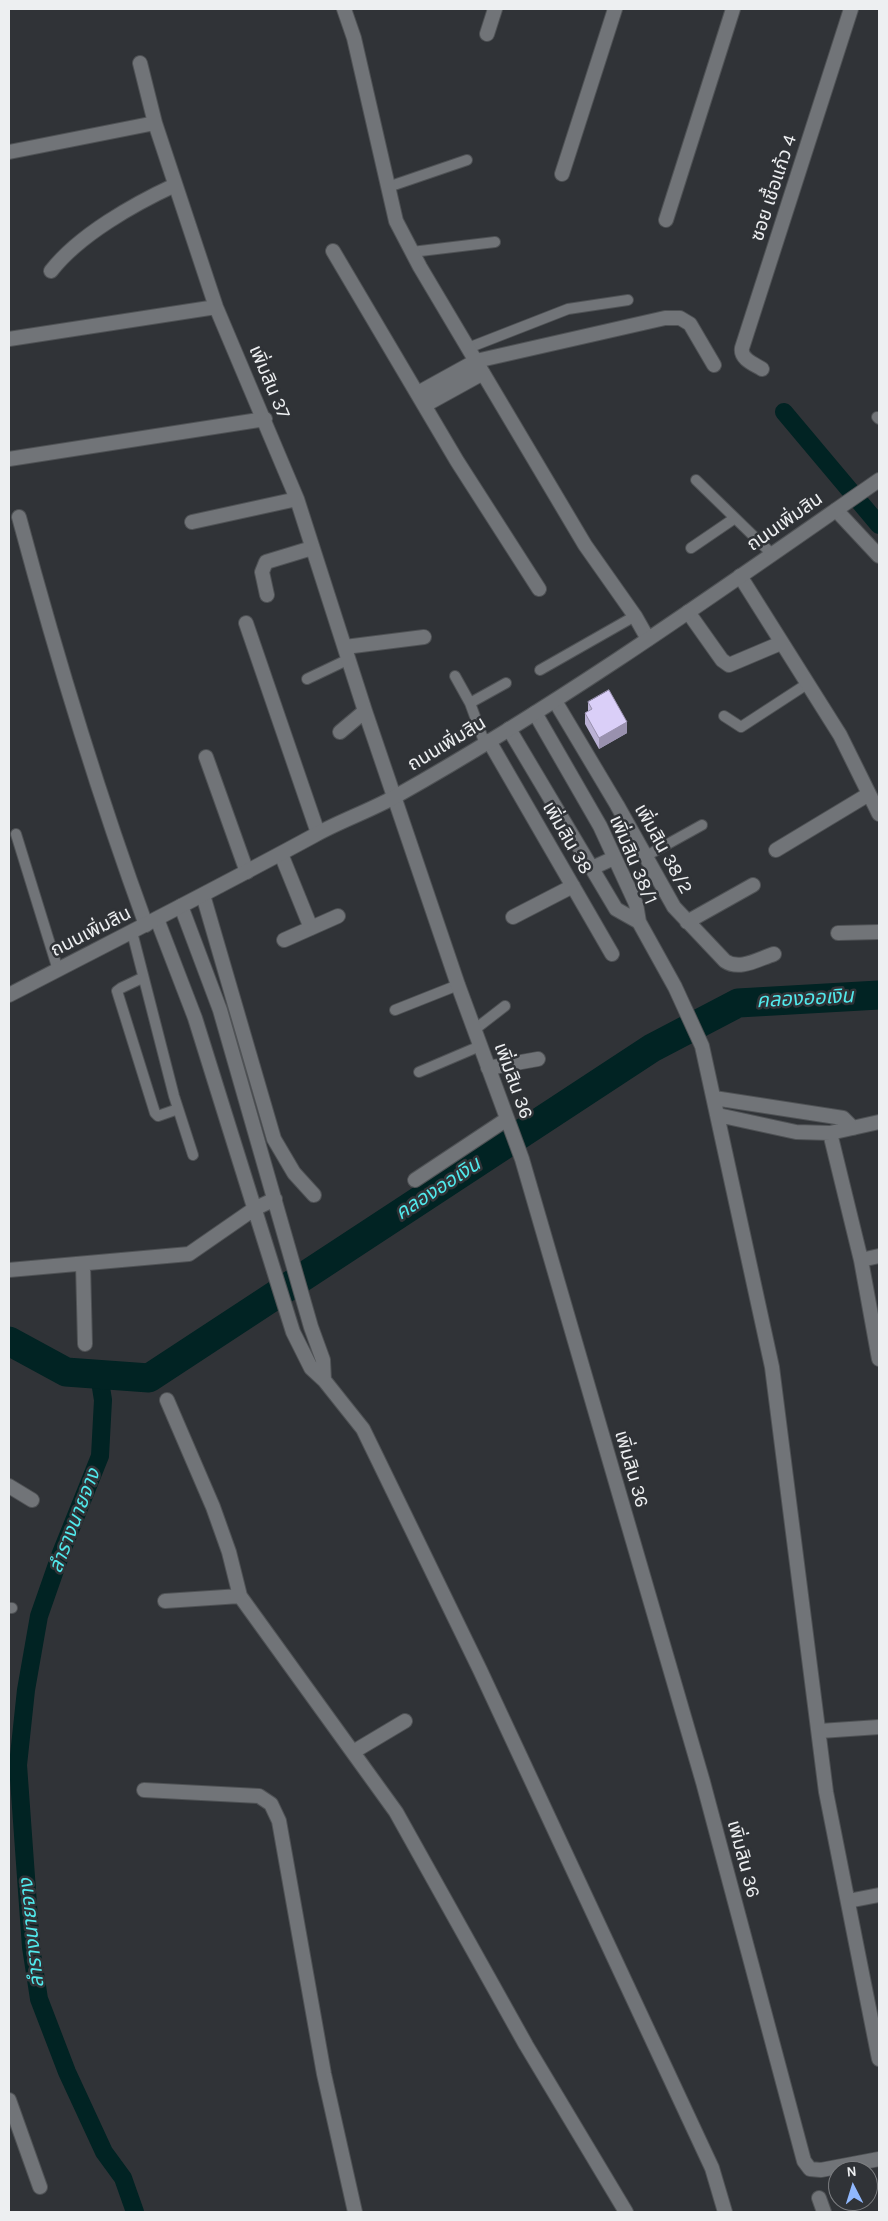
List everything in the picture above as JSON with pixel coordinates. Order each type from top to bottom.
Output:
[{"type":"street","points":[[344,9],[354,38],[396,221],[479,367],[585,545],[635,616],[648,639]]},
{"type":"street","points":[[487,34],[495,9]]},
{"type":"street","points":[[562,174],[615,9]]},
{"type":"street","points":[[666,220],[733,9]]},
{"type":"street","name":"ซอย เชื้อแก้ว 4","points":[[762,369],[744,358],[742,348],[851,9]]},
{"type":"street","name":"เพิ่มสิน 37","points":[[140,63],[155,123],[216,307],[265,419],[297,499],[365,711],[395,797]]},
{"type":"street","points":[[9,152],[155,123]]},
{"type":"street","points":[[52,271],[64,254],[88,237],[142,200],[175,185]]},
{"type":"street","points":[[333,251],[424,405],[539,589]]},
{"type":"street","points":[[9,339],[216,307]]},
{"type":"street","points":[[418,393],[479,367],[665,318],[680,318],[690,324],[714,365]]},
{"type":"street","points":[[424,405],[479,367]]},
{"type":"street","points":[[9,459],[265,419]]},
{"type":"street","name":"ถนนเพิ่มสิน","points":[[9,995],[152,922],[318,833],[395,797],[555,701],[879,480]]},
{"type":"street","points":[[192,522],[297,499]]},
{"type":"street","points":[[836,510],[879,556]]},
{"type":"street","points":[[19,517],[50,634],[107,816],[195,1018],[293,1332],[310,1368],[324,1380],[363,1429],[476,1661],[712,2168],[725,2212]]},
{"type":"street","points":[[267,596],[262,572],[266,562],[312,548]]},
{"type":"street","points":[[740,576],[840,736],[879,814]]},
{"type":"street","points":[[688,612],[722,660],[729,665],[781,642]]},
{"type":"street","points":[[246,623],[318,833]]},
{"type":"street","points":[[347,653],[424,637]]},
{"type":"street","name":"เพิ่มสิน 38/2","points":[[555,701],[674,907],[732,966],[740,966],[774,954]]},
{"type":"street","points":[[340,732],[365,711]]},
{"type":"street","name":"เพิ่มสิน 38/1","points":[[535,713],[600,826],[636,904],[639,922]]},
{"type":"street","name":"เพิ่มสิน 38/1","points":[[509,728],[616,909],[639,922]]},
{"type":"street","name":"เพิ่มสิน 38","points":[[487,742],[612,954]]},
{"type":"street","points":[[206,757],[247,872]]},
{"type":"street","points":[[776,850],[870,794]]},
{"type":"street","name":"เพิ่มสิน 36","points":[[395,797],[458,985],[522,1159],[702,1782],[804,2161],[810,2169],[821,2170],[879,2159]]},
{"type":"street","points":[[281,854],[311,928]]},
{"type":"street","points":[[592,868],[614,858]]},
{"type":"street","points":[[687,922],[753,884]]},
{"type":"street","points":[[513,918],[573,886]]},
{"type":"street","points":[[203,895],[274,1139],[294,1173],[314,1195]]},
{"type":"street","points":[[181,906],[220,1010],[323,1360],[324,1380]]},
{"type":"street","points":[[284,940],[338,916]]},
{"type":"street","points":[[639,922],[675,988],[702,1046],[772,1366],[820,1732],[826,1792],[848,1901],[873,1998],[879,2059]]},
{"type":"street","points":[[838,933],[879,932]]},
{"type":"street","points":[[488,1068],[538,1059]]},
{"type":"street","points":[[714,1098],[843,1118],[853,1128]]},
{"type":"street","points":[[718,1115],[796,1132],[830,1133],[879,1122]]},
{"type":"street","points":[[415,1180],[508,1121]]},
{"type":"street","points":[[830,1133],[861,1260],[879,1359]]},
{"type":"street","points":[[9,1270],[189,1254],[254,1209],[275,1199]]},
{"type":"street","points":[[861,1260],[879,1256]]},
{"type":"street","points":[[83,1264],[85,1344]]},
{"type":"street","points":[[167,1400],[216,1516],[229,1552],[240,1596],[396,1812],[526,2045],[626,2212]]},
{"type":"street","points":[[9,1486],[32,1500]]},
{"type":"street","points":[[165,1600],[240,1596]]},
{"type":"street","points":[[353,1752],[405,1721]]},
{"type":"street","points":[[820,1732],[879,1727]]},
{"type":"street","points":[[144,1790],[259,1796],[271,1804],[279,1821],[324,2074],[356,2212]]},
{"type":"street","points":[[848,1901],[879,1895]]},
{"type":"street","points":[[9,2100],[40,2187]]},
{"type":"street","points":[[819,2198],[824,2212]]},
{"type":"lane","points":[[388,187],[467,160]]},
{"type":"lane","points":[[412,252],[495,242]]},
{"type":"lane","points":[[468,348],[568,309],[628,300]]},
{"type":"lane","points":[[696,480],[772,554]]},
{"type":"lane","points":[[691,548],[735,518]]},
{"type":"lane","points":[[540,670],[635,616]]},
{"type":"lane","points":[[307,679],[347,653]]},
{"type":"lane","points":[[455,676],[470,703],[487,742]]},
{"type":"lane","points":[[470,703],[506,683]]},
{"type":"lane","points":[[724,716],[741,727],[749,724],[807,684]]},
{"type":"lane","points":[[646,856],[702,825]]},
{"type":"lane","points":[[16,834],[58,970]]},
{"type":"lane","points":[[132,932],[142,978],[178,1109],[193,1155]]},
{"type":"lane","points":[[142,978],[120,988],[117,992],[155,1113],[158,1116],[178,1109]]},
{"type":"lane","points":[[395,1010],[458,985]]},
{"type":"lane","points":[[474,1030],[505,1006]]},
{"type":"lane","points":[[419,1072],[480,1046]]},
{"type":"building","points":[[609,690],[627,722],[599,738],[585,713],[592,709],[588,702]]},
{"type":"waterway","points":[[784,412],[879,525]]},
{"type":"waterway","name":"คลองออเงิน","points":[[9,1341],[66,1372],[149,1378],[652,1048],[738,1003],[879,995]]},
{"type":"waterway","name":"ลำรางนายจาง","points":[[99,1375],[103,1400],[100,1456],[61,1553],[39,1616],[26,1690],[18,1765],[31,1947],[39,1999],[67,2072],[104,2152],[123,2178],[135,2212]]}]
